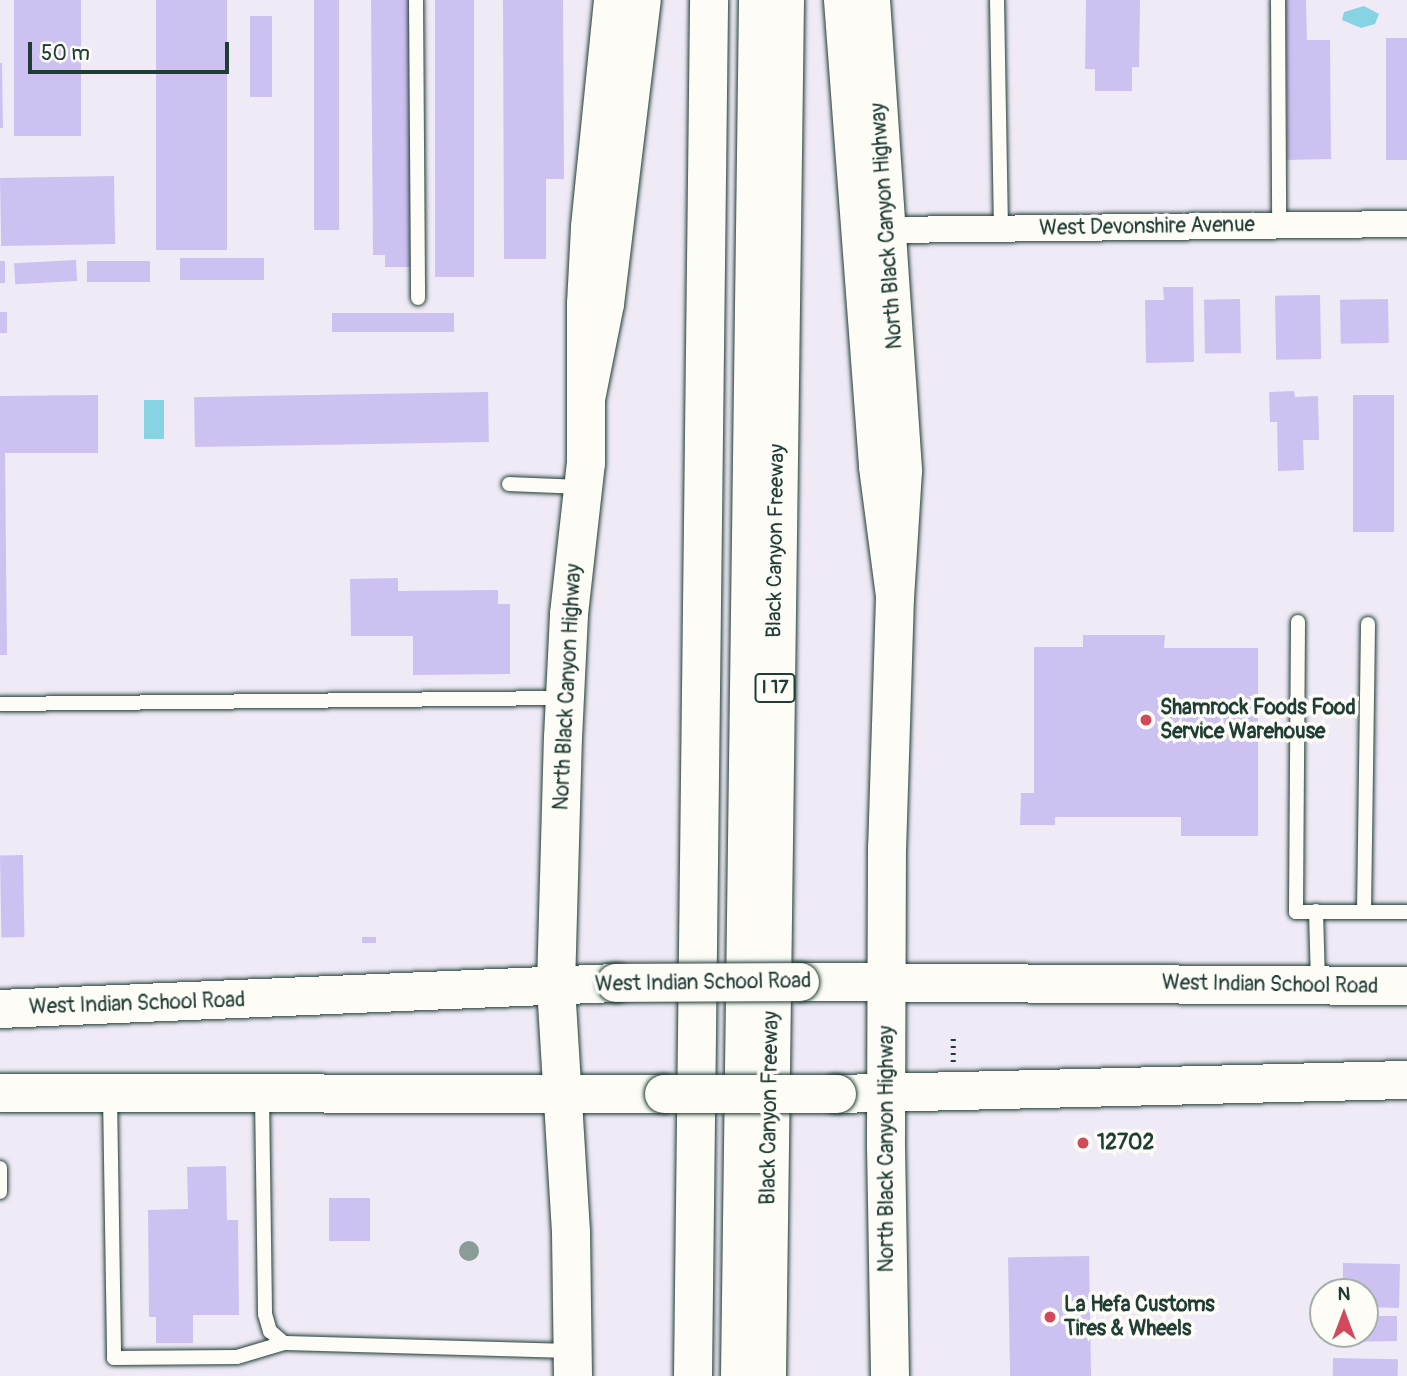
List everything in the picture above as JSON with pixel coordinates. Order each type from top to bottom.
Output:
[{"type":"main road","name":"North Black Canyon Highway","points":[[573,1363],[570,1232],[556,986],[569,614],[584,487],[590,227],[613,0]]},
{"type":"main road","points":[[586,399],[605,304],[642,0]]},
{"type":"main road","points":[[693,1376],[709,0]]},
{"type":"main road","points":[[740,1376],[758,0]]},
{"type":"main road","name":"Black Canyon Freeway","points":[[767,1376],[785,0]]},
{"type":"main road","points":[[843,0],[878,467],[895,597]]},
{"type":"main road","name":"North Black Canyon Highway","points":[[871,0],[904,471],[895,597],[887,847],[886,1094],[890,1376]]},
{"type":"main road","name":"West Indian School Road","points":[[0,1009],[617,983],[887,981],[1407,986]]},
{"type":"main road","points":[[0,1093],[886,1094],[1407,1080]]},
{"type":"street","name":"West Devonshire Avenue","points":[[886,230],[1407,224]]},
{"type":"lane","points":[[416,0],[418,298]]},
{"type":"lane","points":[[997,0],[1001,229]]},
{"type":"lane","points":[[1278,0],[1279,226]]},
{"type":"lane","points":[[509,484],[584,487]]},
{"type":"lane","points":[[1298,622],[1296,912],[1407,912]]},
{"type":"lane","points":[[1364,912],[1368,624]]},
{"type":"lane","points":[[0,704],[565,698]]},
{"type":"lane","points":[[1316,911],[1318,986]]},
{"type":"lane","points":[[110,1093],[114,1358],[237,1357],[284,1343],[573,1363]]},
{"type":"lane","points":[[262,1094],[265,1314],[270,1331],[284,1343]]},
{"type":"lane","points":[[0,1168],[0,1192]]},
{"type":"water","points":[[1364,6],[1379,14],[1375,24],[1361,28],[1342,20],[1344,12]]},
{"type":"water","points":[[144,400],[164,400],[164,439],[144,439]]},
{"type":"building","points":[[14,0],[81,0],[81,136],[14,136]]},
{"type":"building","points":[[156,0],[227,0],[227,250],[156,250]]},
{"type":"building","points":[[314,0],[339,0],[339,230],[314,230]]},
{"type":"building","points":[[371,0],[409,0],[412,267],[385,267],[385,255],[373,255]]},
{"type":"building","points":[[435,0],[474,0],[474,277],[435,277]]},
{"type":"building","points":[[503,0],[563,0],[564,179],[546,179],[546,259],[504,259]]},
{"type":"building","points":[[1086,0],[1140,0],[1139,67],[1132,67],[1132,91],[1095,91],[1095,69],[1085,69]]},
{"type":"building","points":[[1286,0],[1306,0],[1307,40],[1330,40],[1331,159],[1287,160]]},
{"type":"building","points":[[250,16],[272,16],[272,97],[250,97]]},
{"type":"building","points":[[1386,38],[1407,38],[1407,160],[1386,160]]},
{"type":"building","points":[[2,63],[3,128],[0,128]]},
{"type":"building","points":[[114,176],[115,244],[1,246],[0,178]]},
{"type":"building","points":[[180,258],[264,258],[264,280],[180,280]]},
{"type":"building","points":[[76,260],[77,281],[15,284],[14,263]]},
{"type":"building","points":[[0,261],[5,261],[5,283],[0,283]]},
{"type":"building","points":[[87,261],[150,261],[150,282],[87,282]]},
{"type":"building","points":[[1163,287],[1193,287],[1194,362],[1146,363],[1145,300],[1164,300]]},
{"type":"building","points":[[1320,295],[1321,359],[1276,360],[1275,296]]},
{"type":"building","points":[[1240,299],[1241,353],[1205,354],[1204,300]]},
{"type":"building","points":[[1388,299],[1389,343],[1341,344],[1340,300]]},
{"type":"building","points":[[0,312],[7,312],[7,333],[0,333]]},
{"type":"building","points":[[332,313],[454,313],[454,332],[332,332]]},
{"type":"building","points":[[1294,391],[1295,397],[1318,396],[1319,440],[1303,440],[1304,470],[1278,471],[1277,422],[1270,422],[1269,392]]},
{"type":"building","points":[[488,392],[489,442],[195,447],[194,397]]},
{"type":"building","points":[[98,395],[98,453],[5,453],[7,655],[0,655],[0,396]]},
{"type":"building","points":[[1353,395],[1394,395],[1394,532],[1353,532]]},
{"type":"building","points":[[398,578],[398,591],[498,590],[498,604],[510,604],[510,674],[413,675],[413,636],[351,636],[350,579]]},
{"type":"building","name":"Shamrock Foods Food Service Warehouse","points":[[1083,635],[1165,635],[1164,648],[1258,648],[1258,836],[1181,836],[1181,817],[1055,817],[1055,825],[1020,825],[1021,793],[1034,793],[1034,647],[1083,647]]},
{"type":"building","points":[[0,855],[23,855],[24,937],[1,937]]},
{"type":"building","points":[[362,937],[376,937],[376,943],[362,943]]},
{"type":"building","points":[[1088,1138],[1092,1145],[1076,1145],[1076,1139]]},
{"type":"building","points":[[226,1166],[227,1220],[238,1220],[239,1315],[193,1315],[193,1343],[156,1343],[156,1317],[149,1317],[148,1210],[188,1209],[187,1167]]},
{"type":"building","points":[[329,1198],[370,1198],[370,1241],[329,1241]]},
{"type":"building","name":"La Hefa Customs Tires & Wheels","points":[[1089,1256],[1091,1376],[1010,1376],[1008,1257]]},
{"type":"building","points":[[1343,1263],[1400,1264],[1399,1308],[1379,1307],[1379,1278],[1343,1278]]},
{"type":"building","points":[[1379,1316],[1397,1316],[1397,1341],[1379,1341]]},
{"type":"building","points":[[1333,1358],[1398,1359],[1398,1376],[1333,1376]]},
{"type":"place","name":"Shamrock Foods Food Service Warehouse","points":[[1146,720]]},
{"type":"place","name":"12702","points":[[1083,1143]]},
{"type":"place","name":"La Hefa Customs Tires & Wheels","points":[[1050,1317]]}]
